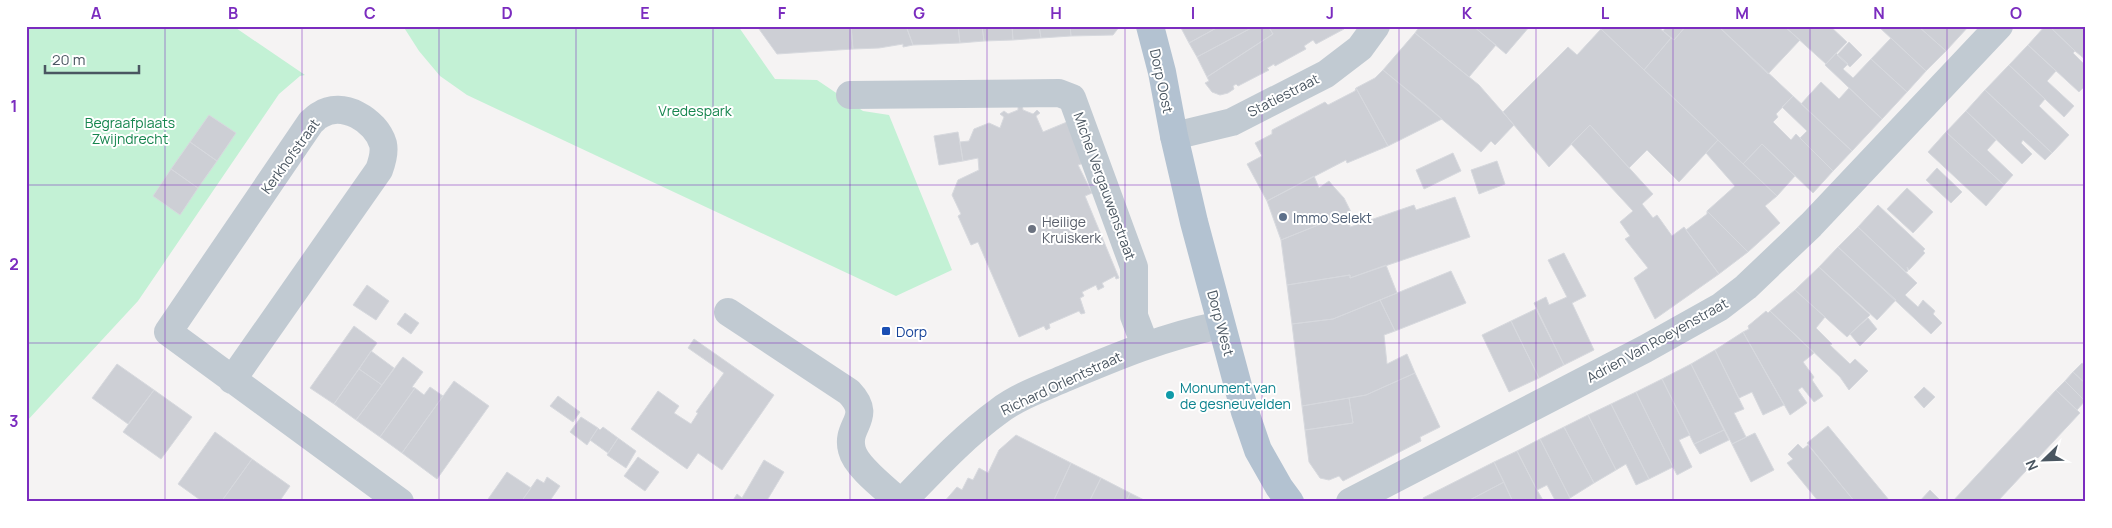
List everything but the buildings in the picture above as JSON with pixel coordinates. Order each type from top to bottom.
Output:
[{"type":"main road","name":"Dorp Oost","points":[[1150,26],[1162,72],[1174,136]]},
{"type":"main road","name":"Dorp West","points":[[1174,136],[1221,325],[1245,412],[1258,450],[1279,487],[1290,502]]},
{"type":"street","name":"Statiestraat","points":[[1174,136],[1232,122],[1326,74],[1360,48],[1376,26]]},
{"type":"street","name":"Adrien Van Roeyenstraat","points":[[1350,502],[1645,350],[1720,307],[1746,287],[1811,225],[1999,26]]},
{"type":"street","name":"Michel Vergauwenstraat","points":[[850,96],[1059,93],[1072,98],[1134,267],[1134,316],[1145,345]]},
{"type":"street","name":"Kerkhofstraat","points":[[232,380],[379,170],[384,158],[383,144],[376,130],[364,119],[350,112],[334,110],[320,114],[311,122],[168,332],[232,380],[400,502]]},
{"type":"street","points":[[728,312],[849,392],[857,400],[860,411],[852,437],[852,449],[857,462],[901,502]]},
{"type":"street","name":"Richard Orlentstraat","points":[[901,502],[972,432],[1001,409],[1043,388],[1145,345],[1188,331],[1221,325]]},
{"type":"green space","name":"Begraafplaats Zwijndrecht","points":[[26,26],[233,26],[305,75],[300,76],[279,94],[138,301],[26,422]]},
{"type":"green space","name":"Vredespark","points":[[403,26],[738,26],[775,79],[817,80],[863,111],[889,115],[952,270],[896,296],[467,95],[440,76],[419,51]]},
{"type":"place","name":"Immo Selekt","points":[[1283,217]]},
{"type":"place","name":"Heilige Kruiskerk","points":[[1032,229]]},
{"type":"place","name":"Dorp","points":[[886,331]]},
{"type":"place","name":"Monument van de gesneuvelden","points":[[1170,395]]}]
